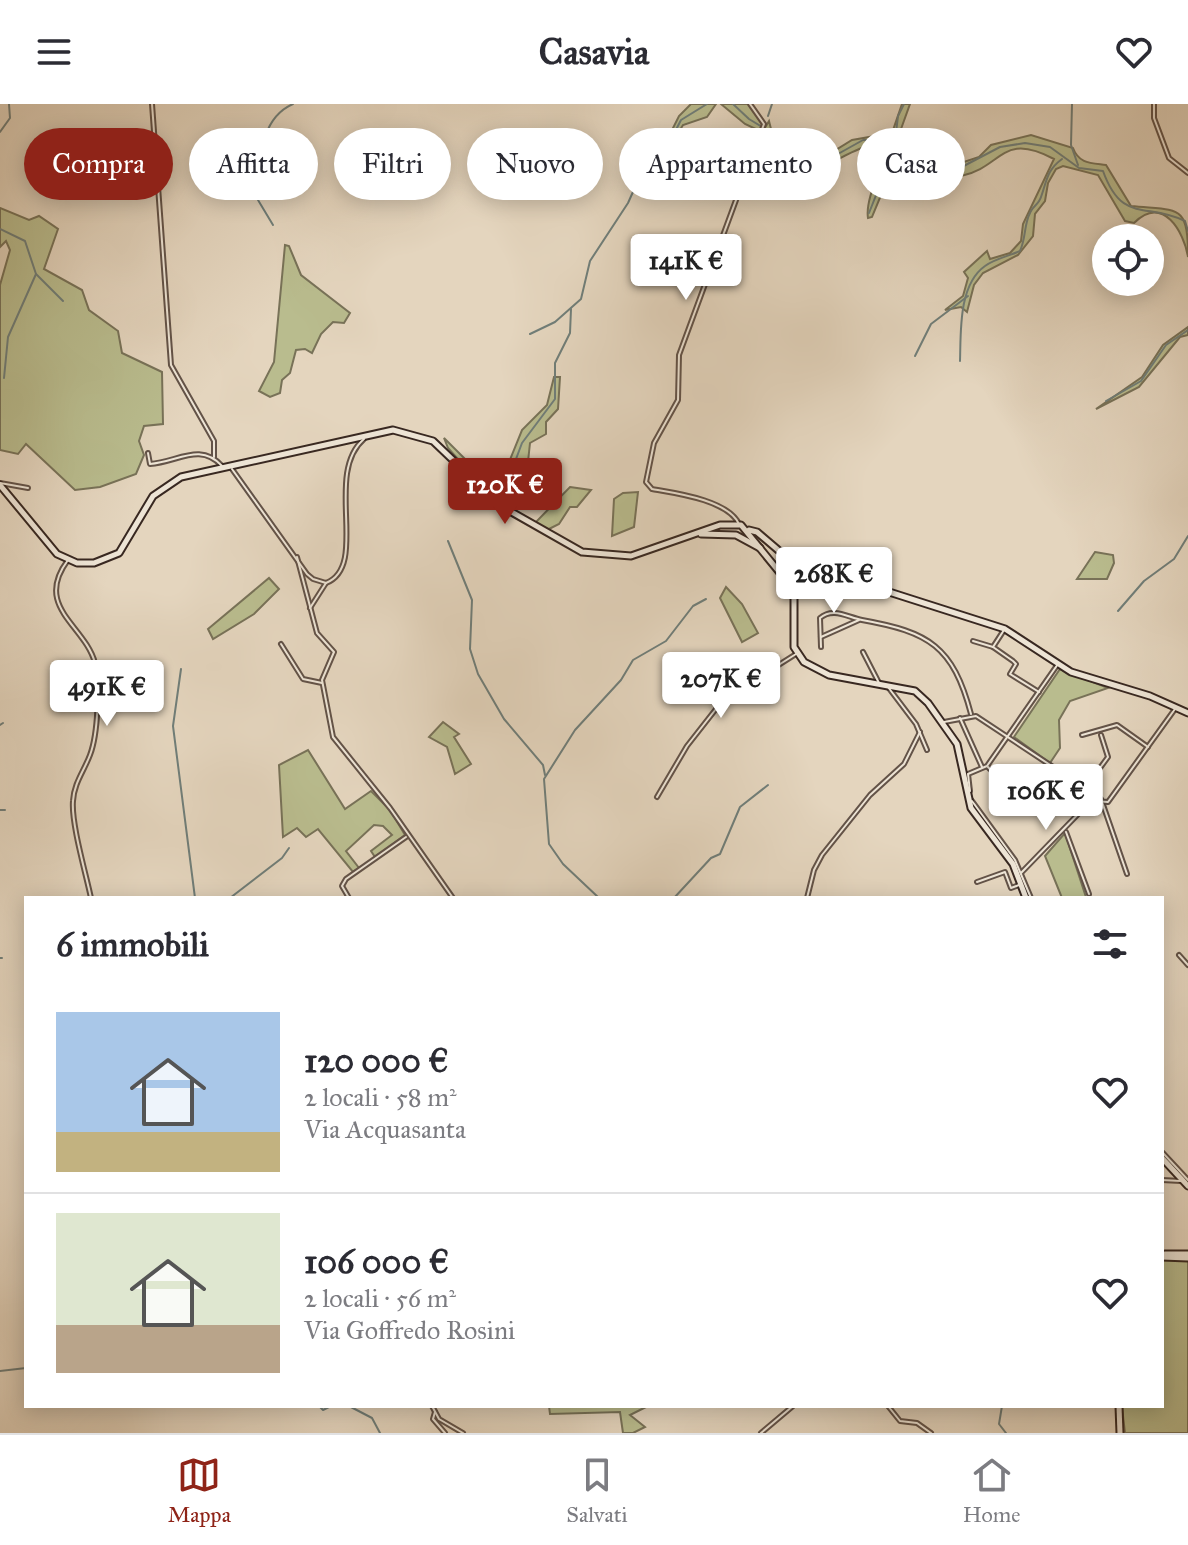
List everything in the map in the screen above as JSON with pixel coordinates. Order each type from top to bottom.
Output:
[{"type":"main road","points":[[0,484],[18,502],[48,546],[68,560],[94,563],[113,557],[130,539],[160,490],[181,477],[371,433],[408,432],[433,441],[487,496],[582,552],[616,558],[631,556],[720,525],[742,526],[757,532],[798,567],[831,583],[886,591],[1005,629],[1058,664],[1095,682],[1145,694],[1188,713]]},
{"type":"main road","points":[[737,535],[733,528],[742,526]]},
{"type":"main road","points":[[742,526],[794,590],[793,640],[796,654],[829,675],[919,694],[943,723],[960,752],[971,808],[1008,856],[1028,896]]},
{"type":"main road","points":[[699,534],[737,535],[764,551]]},
{"type":"main road","points":[[1164,1157],[1188,1186]]},
{"type":"main road","points":[[1164,1256],[1188,1256]]},
{"type":"main road","points":[[1119,1408],[1120,1433]]},
{"type":"street","points":[[152,104],[171,365],[214,441],[214,457]]},
{"type":"street","points":[[742,526],[732,515],[702,500],[671,490],[652,489],[646,480],[656,438],[678,400],[679,355],[763,129],[764,124],[750,104]]},
{"type":"street","points":[[1154,104],[1154,118],[1169,158],[1188,173]]},
{"type":"street","points":[[355,446],[371,433]]},
{"type":"street","points":[[309,609],[326,583],[337,576],[347,549],[343,513],[346,471],[356,436]]},
{"type":"street","points":[[345,439],[355,446]]},
{"type":"street","points":[[148,453],[150,464],[193,453],[214,457],[226,466],[313,579],[326,583]]},
{"type":"street","points":[[0,484],[28,488]]},
{"type":"street","points":[[297,557],[317,633],[334,652],[322,683],[337,744],[390,808],[452,896]]},
{"type":"street","points":[[68,560],[56,580],[57,595],[65,618],[89,650],[96,679],[92,748],[77,782],[73,808],[91,896]]},
{"type":"street","points":[[821,647],[820,618],[825,614],[881,622],[932,641],[960,678],[971,714],[1103,802],[1106,815]]},
{"type":"street","points":[[819,638],[842,631],[841,627],[860,620]]},
{"type":"street","points":[[993,647],[1005,629]]},
{"type":"street","points":[[973,641],[993,647],[1016,664],[1010,674],[1039,692]]},
{"type":"street","points":[[281,644],[303,679],[322,683]]},
{"type":"street","points":[[863,652],[883,685],[920,732],[927,750]]},
{"type":"street","points":[[657,797],[687,746],[723,700],[796,654]]},
{"type":"street","points":[[1028,896],[1011,853],[975,808],[968,774],[985,767],[1058,664]]},
{"type":"street","points":[[1086,806],[1112,797],[1176,708]]},
{"type":"street","points":[[943,723],[971,714]]},
{"type":"street","points":[[959,717],[985,767],[1010,791]]},
{"type":"street","points":[[1082,735],[1117,725],[1148,747]]},
{"type":"street","points":[[808,896],[814,870],[822,855],[870,795],[904,764],[920,732]]},
{"type":"street","points":[[1070,779],[1100,768],[1107,759],[1101,735]]},
{"type":"street","points":[[1021,873],[1094,796]]},
{"type":"street","points":[[1094,796],[1094,801]]},
{"type":"street","points":[[1103,802],[1112,797]]},
{"type":"street","points":[[1103,802],[1127,874]]},
{"type":"street","points":[[1065,830],[1089,894]]},
{"type":"street","points":[[348,896],[342,886],[346,879],[408,836]]},
{"type":"street","points":[[977,882],[1005,872],[1011,888],[1021,884]]},
{"type":"street","points":[[1179,955],[1188,965]]},
{"type":"street","points":[[1164,1180],[1185,1179]]},
{"type":"street","points":[[433,1408],[443,1422],[463,1433]]},
{"type":"street","points":[[761,1433],[791,1408]]},
{"type":"street","points":[[890,1408],[900,1421],[917,1423],[931,1433]]},
{"type":"street","points":[[435,1412],[433,1419],[445,1433]]},
{"type":"green space","points":[[691,104],[716,104],[707,117],[681,128],[673,128]]},
{"type":"green space","points":[[721,104],[749,104],[763,120],[761,128],[745,124]]},
{"type":"green space","points":[[902,104],[910,104],[901,128],[894,128]]},
{"type":"green space","points":[[1031,135],[1073,148],[1086,162],[1106,165],[1131,206],[1178,213],[1186,227],[1188,257],[1177,228],[1163,214],[1144,215],[1134,223],[1125,221],[1098,175],[1063,166],[1056,169],[1048,183],[1045,201],[1035,214],[1033,236],[1018,255],[983,273],[974,285],[967,312],[961,307],[945,310],[963,296],[968,278],[964,272],[987,251],[990,259],[1010,253],[1021,241],[1023,224],[1054,159],[1037,151],[1012,150],[965,175],[965,162],[979,157],[991,145]]},
{"type":"green space","points":[[857,139],[857,150],[841,158],[841,147]]},
{"type":"green space","points":[[879,200],[872,217],[868,218],[868,213],[869,202]]},
{"type":"green space","points":[[0,208],[29,220],[39,216],[58,229],[44,269],[82,290],[89,310],[118,331],[122,353],[162,372],[163,424],[144,426],[139,441],[144,455],[136,474],[100,487],[75,490],[26,444],[18,454],[0,450],[0,285],[10,250],[6,241],[0,247]]},
{"type":"green space","points":[[285,245],[289,246],[301,275],[350,313],[344,323],[333,322],[321,334],[312,353],[305,349],[296,350],[290,373],[282,380],[280,393],[270,397],[259,391],[274,362]]},
{"type":"green space","points":[[1188,327],[1188,335],[1180,337],[1139,387],[1096,409],[1142,377],[1163,345]]},
{"type":"green space","points":[[554,377],[560,377],[558,409],[546,422],[546,434],[530,443],[527,471],[517,470],[490,495],[448,448],[444,438],[472,466],[495,475],[505,472],[522,430],[547,405]]},
{"type":"green space","points":[[570,487],[591,490],[577,507],[570,507],[559,524],[547,530],[535,523]]},
{"type":"green space","points":[[638,492],[634,527],[612,536],[614,499],[623,493]]},
{"type":"green space","points":[[1095,552],[1113,555],[1114,563],[1107,579],[1077,579]]},
{"type":"green space","points":[[269,578],[279,589],[254,614],[213,639],[208,629]]},
{"type":"green space","points":[[726,587],[742,604],[758,633],[742,642],[720,598]]},
{"type":"green space","points":[[1060,669],[1108,688],[1070,701],[1059,720],[1060,748],[1050,763],[1014,737]]},
{"type":"green space","points":[[443,722],[459,734],[454,737],[471,764],[455,774],[447,747],[429,737]]},
{"type":"green space","points":[[308,750],[345,809],[371,791],[390,810],[405,835],[375,857],[371,851],[392,835],[383,826],[374,825],[346,851],[359,868],[353,872],[318,829],[306,837],[297,828],[283,837],[279,765]]},
{"type":"green space","points":[[1065,833],[1086,896],[1061,896],[1045,856]]},
{"type":"green space","points":[[1164,1259],[1188,1260],[1188,1433],[1125,1433],[1122,1408],[1164,1408]]},
{"type":"green space","points":[[549,1408],[644,1408],[630,1415],[645,1427],[633,1433],[623,1433],[620,1412],[550,1414]]},
{"type":"waterway","points":[[0,132],[10,118],[9,104]]},
{"type":"waterway","points":[[273,225],[256,192],[261,154],[274,119],[293,104]]},
{"type":"waterway","points":[[530,334],[555,322],[581,299],[590,261],[628,203],[641,174],[664,153],[681,120],[707,104]]},
{"type":"waterway","points":[[733,104],[749,119],[772,133],[801,169],[820,164],[863,140],[892,140],[925,169],[956,170],[1000,147],[1025,143],[1050,147],[1079,168],[1103,171],[1110,188],[1127,205],[1185,221],[1188,231]]},
{"type":"waterway","points":[[768,116],[772,104]]},
{"type":"waterway","points":[[897,128],[904,104]]},
{"type":"waterway","points":[[1072,104],[1071,145],[1078,165]]},
{"type":"waterway","points":[[960,361],[961,324],[970,285],[985,266],[1020,251],[1031,211],[1040,199],[1050,171],[1062,159]]},
{"type":"waterway","points":[[869,213],[874,200]]},
{"type":"waterway","points":[[0,229],[25,241],[36,274],[63,301]]},
{"type":"waterway","points":[[4,378],[8,337],[36,274]]},
{"type":"waterway","points":[[915,356],[931,324],[968,296]]},
{"type":"waterway","points":[[516,459],[522,443],[555,399],[555,363],[570,333],[571,309]]},
{"type":"waterway","points":[[1106,401],[1141,381],[1166,345],[1188,330]]},
{"type":"waterway","points":[[1118,611],[1144,581],[1174,559],[1188,536]]},
{"type":"waterway","points":[[448,541],[472,600],[470,649],[478,674],[504,719],[543,765],[545,775]]},
{"type":"waterway","points":[[597,896],[563,864],[549,844],[544,779],[575,730],[621,680],[633,660],[666,641],[693,606],[706,599]]},
{"type":"waterway","points":[[181,669],[173,726],[195,896]]},
{"type":"waterway","points":[[676,896],[711,858],[720,854],[740,807],[768,785]]},
{"type":"waterway","points":[[0,810],[5,810]]},
{"type":"waterway","points":[[233,896],[282,858],[289,848]]},
{"type":"waterway","points":[[0,1371],[24,1368]]},
{"type":"waterway","points":[[321,1408],[327,1408]]},
{"type":"waterway","points":[[353,1408],[372,1418],[380,1433]]},
{"type":"waterway","points":[[1002,1408],[999,1424],[1006,1433]]}]
